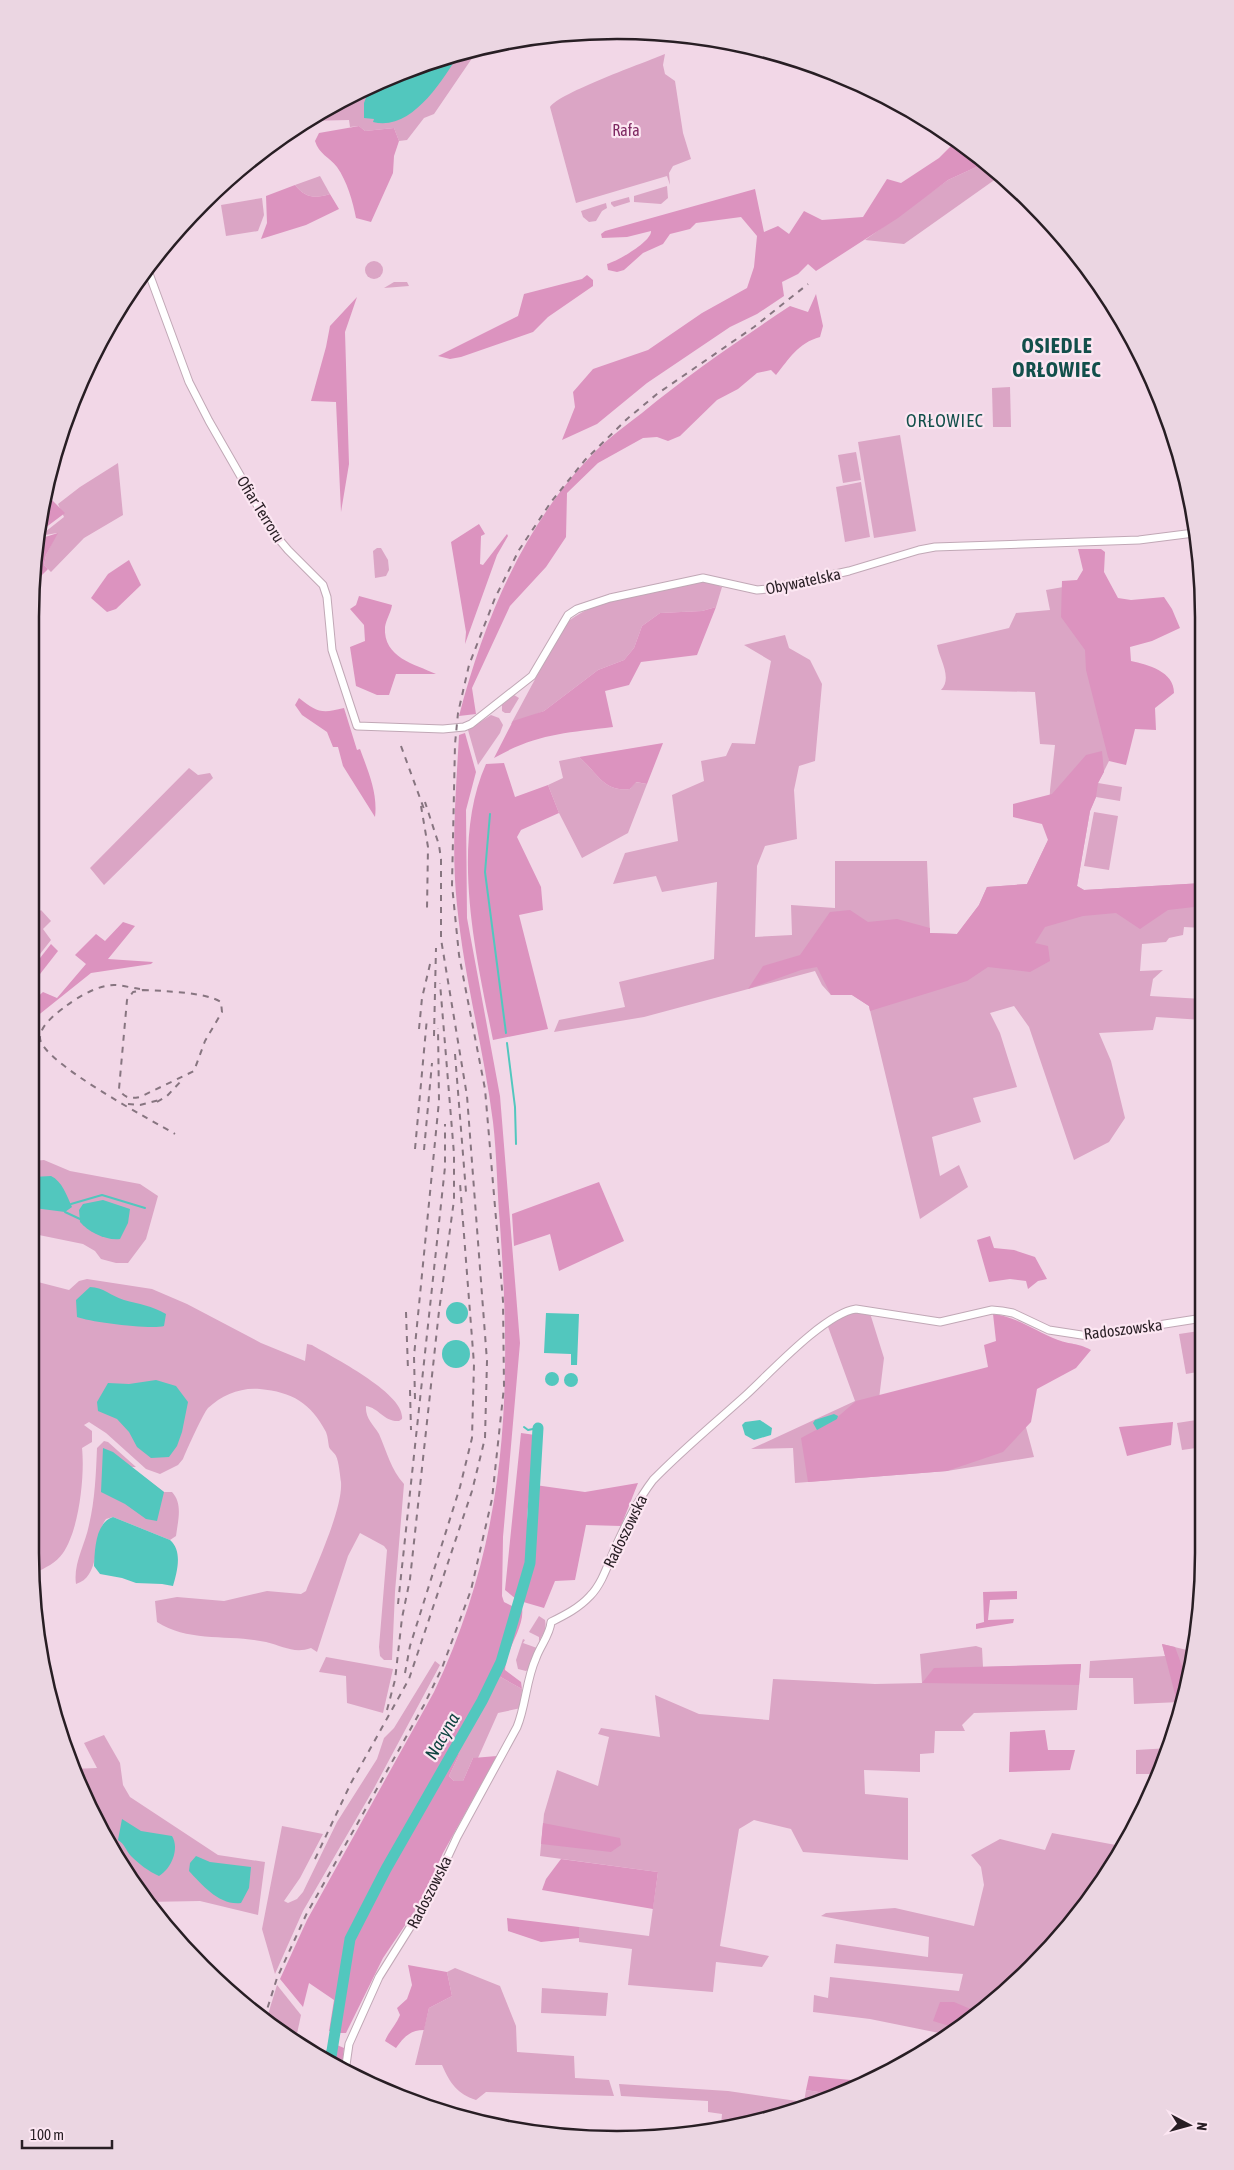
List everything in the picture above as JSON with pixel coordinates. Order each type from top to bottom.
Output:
[{"type":"street","name":"Ofiar Terroru","points":[[151,275],[189,382],[209,421],[272,531],[323,585],[327,597],[332,650],[357,726],[439,729]]},
{"type":"street","name":"Obywatelska","points":[[439,729],[466,727],[494,708],[532,676],[568,615],[577,609],[610,598],[703,578],[757,590],[768,589],[849,571],[935,547],[1139,540],[1189,534]]},
{"type":"street","name":"Radoszowska","points":[[346,2064],[349,2044],[379,1977],[429,1897],[457,1837],[517,1727],[523,1714],[536,1658],[550,1629],[551,1622],[573,1610],[593,1593],[606,1570],[627,1522],[653,1480],[790,1355],[824,1326],[843,1313],[856,1310],[940,1322],[992,1310],[1002,1310],[1013,1313],[1049,1330],[1088,1336],[1195,1319]]},
{"type":"green space","name":"Rafa","points":[[665,54],[663,65],[665,74],[675,81],[683,133],[691,159],[673,166],[669,173],[670,185],[667,176],[576,203],[550,107],[557,101],[585,86]]},
{"type":"green space","points":[[473,57],[434,114],[424,118],[407,140],[399,141],[394,128],[365,131],[359,126],[350,127],[349,120],[321,121],[361,98],[396,83],[431,69]]},
{"type":"green space","points":[[979,166],[995,180],[904,244],[865,240],[948,180]]},
{"type":"green space","points":[[320,176],[330,194],[319,197],[307,195],[295,185]]},
{"type":"green space","points":[[667,186],[668,198],[661,204],[634,202],[634,196]]},
{"type":"green space","points":[[629,197],[630,202],[614,207],[611,204],[611,202]]},
{"type":"green space","points":[[262,198],[264,215],[258,231],[226,236],[221,205]]},
{"type":"green space","points":[[606,203],[607,208],[602,211],[596,221],[589,222],[583,217],[581,211]]},
{"type":"green space","points":[[374,261],[380,264],[383,270],[380,276],[374,279],[368,276],[365,270],[368,264]]},
{"type":"green space","points":[[394,282],[407,282],[409,286],[384,288]]},
{"type":"green space","points":[[1010,387],[1011,427],[993,427],[992,388]]},
{"type":"green space","points":[[900,435],[916,531],[874,538],[858,442]]},
{"type":"green space","points":[[856,452],[861,480],[843,483],[838,455]]},
{"type":"green space","points":[[118,463],[123,515],[84,538],[51,572],[44,565],[46,555],[57,533],[45,535],[46,532],[64,517],[58,504],[80,487]]},
{"type":"green space","points":[[861,482],[870,537],[845,542],[836,487]]},
{"type":"green space","points":[[381,548],[388,560],[389,570],[386,576],[375,578],[373,551]]},
{"type":"green space","points":[[705,581],[722,587],[716,607],[702,611],[660,613],[642,626],[634,648],[624,660],[598,670],[544,711],[511,724],[562,629],[573,618],[588,609],[628,596]]},
{"type":"green space","points":[[1092,582],[1109,761],[1098,783],[1122,787],[1120,801],[1096,797],[1090,811],[1077,886],[1084,890],[1195,883],[1195,928],[1184,927],[1183,935],[1169,938],[1166,942],[1142,944],[1140,971],[1163,970],[1153,979],[1150,996],[1195,999],[1195,1019],[1156,1017],[1153,1030],[1099,1033],[1111,1061],[1125,1118],[1109,1142],[1074,1160],[1029,1027],[1014,1006],[990,1013],[1000,1033],[1017,1087],[973,1098],[981,1122],[932,1137],[940,1176],[959,1165],[968,1187],[920,1219],[869,1006],[852,995],[831,995],[822,985],[815,971],[644,1017],[554,1032],[559,1020],[625,1007],[619,982],[714,959],[717,882],[662,892],[656,876],[613,884],[625,853],[678,841],[672,795],[704,781],[701,761],[726,756],[732,743],[755,744],[771,661],[744,645],[785,635],[789,648],[810,660],[822,684],[815,761],[799,766],[794,790],[797,839],[765,846],[757,866],[755,937],[792,935],[791,905],[835,908],[835,861],[927,861],[930,933],[957,934],[979,905],[987,887],[1027,884],[1048,840],[1050,790],[1055,745],[1040,744],[1035,692],[941,690],[946,680],[946,674],[937,645],[1009,628],[1016,613],[1050,610],[1046,590]]},
{"type":"green space","points":[[514,695],[519,698],[510,713],[505,713],[502,711],[502,705]]},
{"type":"green space","points":[[491,715],[499,718],[503,725],[500,733],[478,765],[468,730]]},
{"type":"green space","points":[[579,757],[601,780],[613,788],[630,789],[635,782],[647,784],[628,833],[582,858],[559,813],[548,785],[563,778],[559,761]]},
{"type":"green space","points":[[189,768],[198,775],[210,773],[213,778],[104,885],[90,868]]},
{"type":"green space","points":[[1094,812],[1118,816],[1109,870],[1084,866]]},
{"type":"green space","points":[[41,910],[51,921],[43,929],[51,940],[39,955],[39,912]]},
{"type":"green space","points":[[39,1160],[44,1160],[70,1171],[140,1184],[158,1196],[146,1239],[128,1263],[116,1263],[101,1259],[95,1251],[83,1244],[39,1235]]},
{"type":"green space","points":[[87,1279],[152,1289],[187,1304],[261,1343],[305,1361],[307,1344],[312,1345],[366,1377],[392,1399],[400,1409],[402,1419],[399,1421],[385,1417],[371,1407],[366,1406],[366,1410],[396,1473],[404,1484],[395,1592],[392,1660],[384,1660],[380,1656],[379,1647],[387,1550],[384,1546],[360,1533],[348,1556],[317,1652],[311,1648],[294,1650],[253,1640],[183,1633],[169,1629],[157,1622],[155,1601],[177,1597],[224,1601],[267,1591],[301,1594],[306,1591],[338,1506],[341,1482],[339,1465],[329,1447],[327,1434],[314,1413],[291,1396],[282,1393],[260,1389],[246,1389],[219,1399],[206,1411],[183,1459],[178,1465],[160,1474],[146,1469],[106,1433],[89,1422],[84,1425],[92,1431],[92,1442],[82,1448],[82,1487],[73,1531],[69,1543],[60,1557],[39,1571],[39,1282],[69,1290],[79,1281]]},
{"type":"green space","points":[[869,1310],[884,1358],[879,1399],[1010,1368],[1034,1457],[947,1471],[795,1483],[793,1448],[751,1449],[855,1401],[827,1324],[843,1313]]},
{"type":"green space","points":[[1195,1332],[1195,1372],[1186,1374],[1179,1334]]},
{"type":"green space","points":[[1195,1420],[1195,1448],[1182,1450],[1177,1423]]},
{"type":"green space","points":[[104,1441],[108,1442],[136,1467],[131,1467],[164,1492],[172,1492],[179,1507],[176,1536],[170,1540],[113,1517],[106,1519],[99,1536],[90,1573],[84,1580],[76,1584],[76,1569],[93,1506],[97,1448]]},
{"type":"green space","points":[[539,1616],[545,1620],[545,1627],[539,1642],[539,1637],[529,1632]]},
{"type":"green space","points":[[523,1639],[525,1640],[523,1643],[537,1648],[529,1669],[526,1671],[518,1669],[516,1660]]},
{"type":"green space","points":[[1162,1644],[1187,1650],[1176,1702],[1134,1704],[1133,1678],[1089,1678],[1090,1661],[1165,1656]]},
{"type":"green space","points":[[976,1646],[982,1648],[983,1667],[1081,1664],[1077,1710],[974,1713],[962,1725],[965,1731],[935,1731],[934,1753],[920,1754],[920,1772],[864,1770],[865,1794],[908,1798],[908,1860],[803,1852],[791,1829],[754,1820],[739,1829],[720,1946],[769,1956],[762,1967],[716,1962],[713,1992],[628,1985],[632,1949],[579,1942],[579,1927],[649,1936],[658,1872],[540,1856],[544,1814],[557,1770],[598,1786],[609,1737],[598,1734],[601,1728],[660,1737],[655,1695],[699,1714],[769,1720],[773,1679],[875,1684],[922,1683],[920,1654]]},
{"type":"green space","points":[[326,1657],[393,1669],[383,1713],[347,1703],[346,1676],[319,1672]]},
{"type":"green space","points":[[435,1661],[440,1665],[373,1790],[303,1911],[275,1974],[262,1929],[282,1826],[323,1834],[300,1878],[284,1901],[288,1903],[297,1899],[303,1892],[337,1822],[377,1759],[384,1738],[394,1728]]},
{"type":"green space","points":[[497,1675],[522,1689],[521,1708],[498,1713],[478,1758],[473,1758],[463,1781],[454,1781],[449,1776],[459,1755],[458,1749],[484,1705]]},
{"type":"green space","points":[[104,1735],[120,1763],[123,1785],[130,1797],[218,1855],[265,1862],[258,1915],[200,1901],[156,1902],[116,1842],[98,1809],[81,1769],[97,1768],[84,1743]]},
{"type":"green space","points":[[1161,1749],[1151,1774],[1136,1774],[1136,1750]]},
{"type":"green space","points":[[1052,1833],[1116,1845],[1076,1905],[1026,1962],[969,2012],[939,2033],[870,2019],[813,2012],[814,1995],[828,1998],[830,1977],[959,1991],[963,1974],[834,1963],[836,1944],[928,1957],[929,1937],[821,1916],[826,1913],[895,1908],[974,1926],[984,1885],[981,1867],[971,1855],[1000,1839],[1045,1850]]},
{"type":"green space","points":[[455,1968],[500,1986],[516,2026],[517,2052],[574,2056],[575,2078],[609,2080],[614,2096],[486,2092],[476,2100],[464,2095],[455,2087],[442,2065],[415,2065],[429,2008],[452,1996],[447,1972]]},
{"type":"green space","points":[[277,1985],[301,2015],[297,2035],[296,2034],[268,2014]]},
{"type":"green space","points":[[542,1988],[608,1993],[606,2016],[541,2013]]},
{"type":"green space","points":[[619,2084],[728,2091],[801,2102],[767,2112],[721,2121],[722,2114],[708,2112],[708,2101],[621,2096]]},
{"type":"green space","points":[[806,2090],[823,2093],[804,2100]]},
{"type":"green space","points":[[569,2129],[618,2131],[579,2130]]},
{"type":"shaded area","points":[[454,62],[424,102],[400,119],[387,123],[373,122],[374,119],[364,118],[364,103],[367,96],[431,69]]},
{"type":"shaded area","points":[[359,126],[365,131],[394,128],[399,141],[394,156],[393,173],[371,222],[356,218],[349,192],[341,173],[319,149],[315,141],[319,133]]},
{"type":"shaded area","points":[[951,146],[979,166],[948,180],[898,218],[816,271],[808,264],[798,274],[782,282],[784,296],[757,314],[730,327],[647,383],[597,424],[562,440],[575,407],[573,392],[593,369],[648,350],[702,313],[747,288],[754,267],[757,236],[741,217],[696,223],[690,229],[670,234],[663,244],[643,253],[624,270],[617,272],[608,270],[607,264],[626,255],[640,245],[650,235],[651,231],[627,237],[602,238],[601,234],[605,231],[755,189],[764,232],[778,226],[789,234],[804,211],[822,220],[863,217],[887,179],[901,183],[939,158]]},
{"type":"shaded area","points":[[295,185],[307,195],[319,197],[330,194],[339,209],[306,225],[261,239],[267,223],[266,196]]},
{"type":"shaded area","points":[[587,275],[593,280],[593,286],[548,317],[533,332],[461,357],[450,359],[438,356],[518,316],[524,294],[582,279]]},
{"type":"shaded area","points":[[816,294],[823,326],[820,337],[800,347],[776,375],[771,370],[757,373],[738,389],[717,400],[680,436],[668,441],[657,437],[643,438],[598,463],[567,493],[566,537],[546,567],[510,606],[472,688],[476,714],[459,716],[482,641],[512,570],[531,535],[552,503],[576,472],[603,444],[696,371],[733,345],[790,306],[808,312]]},
{"type":"shaded area","points":[[357,297],[345,332],[349,464],[341,512],[336,402],[311,401],[330,326]]},
{"type":"shaded area","points":[[51,499],[65,513],[46,527]]},
{"type":"shaded area","points":[[479,524],[485,534],[481,536],[480,564],[483,565],[507,534],[508,536],[497,555],[465,644],[466,632],[451,542]]},
{"type":"shaded area","points":[[58,533],[46,555],[44,565],[48,569],[40,577],[44,542],[45,537]]},
{"type":"shaded area","points":[[1078,549],[1101,549],[1105,552],[1104,572],[1118,598],[1131,600],[1164,597],[1172,609],[1180,628],[1152,641],[1130,647],[1131,661],[1152,667],[1165,674],[1173,685],[1174,693],[1155,708],[1156,730],[1135,729],[1126,765],[1109,761],[1086,670],[1085,650],[1061,617],[1062,581],[1077,580],[1083,570]]},
{"type":"shaded area","points":[[129,560],[141,585],[116,609],[107,612],[91,598],[108,574]]},
{"type":"shaded area","points":[[359,596],[392,605],[385,627],[389,646],[395,653],[410,663],[436,674],[396,674],[389,695],[377,695],[356,686],[350,647],[365,641],[364,625],[350,609],[356,605]]},
{"type":"shaded area","points":[[716,607],[697,655],[641,662],[629,685],[605,691],[613,727],[565,733],[537,739],[494,758],[513,721],[544,711],[598,670],[624,660],[634,648],[642,626],[660,613],[702,611]]},
{"type":"shaded area","points":[[299,698],[315,709],[324,711],[344,708],[357,750],[360,749],[372,782],[376,808],[375,817],[343,766],[338,747],[333,747],[327,732],[302,715],[295,705]]},
{"type":"shaded area","points":[[465,733],[476,772],[466,810],[467,918],[500,1096],[520,1343],[503,1537],[502,1596],[504,1602],[514,1607],[499,1662],[383,1870],[348,1938],[334,2032],[329,2031],[334,2000],[309,1983],[303,2007],[280,1979],[307,1920],[434,1692],[459,1634],[477,1577],[491,1520],[499,1463],[504,1405],[505,1347],[504,1287],[495,1148],[489,1095],[464,960],[454,863],[459,735]]},
{"type":"shaded area","points":[[663,743],[647,784],[636,782],[630,789],[613,788],[601,780],[579,757]]},
{"type":"shaded area","points":[[1102,751],[1104,772],[1098,783],[1096,797],[1090,811],[1077,886],[1084,890],[1195,883],[1195,907],[1168,910],[1140,929],[1116,913],[1083,916],[1045,927],[1035,943],[1048,946],[1050,961],[1030,972],[988,967],[967,981],[870,1011],[869,1006],[852,995],[831,995],[817,967],[801,970],[748,989],[763,966],[800,955],[830,912],[850,910],[868,922],[897,919],[930,928],[930,933],[957,934],[979,905],[987,887],[1027,884],[1048,840],[1042,824],[1013,817],[1013,804],[1052,794],[1086,755]]},
{"type":"shaded area","points":[[504,763],[515,797],[548,785],[559,813],[521,830],[517,837],[541,887],[543,910],[519,915],[548,1029],[493,1040],[474,937],[468,865],[470,829],[475,796],[486,764]]},
{"type":"shaded area","points":[[123,922],[135,926],[108,959],[153,962],[151,964],[91,973],[39,1015],[39,996],[43,992],[57,998],[86,964],[75,955],[96,934],[105,941]]},
{"type":"shaded area","points":[[51,944],[58,951],[39,975],[39,959]]},
{"type":"shaded area","points":[[51,1176],[55,1178],[61,1185],[72,1207],[65,1212],[39,1209],[39,1177]]},
{"type":"shaded area","points":[[599,1182],[624,1241],[559,1271],[550,1234],[514,1246],[512,1214]]},
{"type":"shaded area","points":[[103,1200],[130,1209],[128,1223],[120,1239],[109,1239],[98,1235],[80,1222],[79,1210],[83,1204]]},
{"type":"shaded area","points":[[990,1236],[994,1248],[1014,1250],[1035,1257],[1047,1279],[1038,1281],[1028,1289],[1026,1281],[1010,1279],[989,1282],[977,1240]]},
{"type":"shaded area","points":[[90,1287],[99,1288],[119,1298],[161,1311],[166,1314],[164,1326],[121,1325],[77,1317],[76,1300]]},
{"type":"shaded area","points":[[457,1302],[467,1309],[468,1313],[461,1323],[457,1324],[447,1317],[446,1313],[453,1303]]},
{"type":"shaded area","points":[[546,1313],[579,1314],[577,1365],[571,1365],[571,1354],[544,1353]]},
{"type":"shaded area","points":[[993,1314],[1010,1318],[1058,1340],[1091,1350],[1076,1368],[1037,1389],[1031,1422],[1003,1452],[947,1471],[808,1482],[801,1438],[833,1421],[856,1401],[988,1367],[984,1345],[996,1341]]},
{"type":"shaded area","points":[[456,1340],[466,1344],[470,1354],[466,1364],[456,1368],[446,1364],[442,1354],[446,1344]]},
{"type":"shaded area","points":[[552,1372],[557,1374],[559,1379],[557,1384],[552,1386],[547,1384],[545,1379],[547,1374]]},
{"type":"shaded area","points":[[568,1373],[574,1373],[578,1380],[574,1387],[568,1387],[564,1383],[564,1377]]},
{"type":"shaded area","points":[[156,1380],[176,1386],[188,1402],[177,1446],[169,1457],[151,1458],[137,1447],[129,1432],[117,1419],[98,1411],[97,1402],[108,1383],[129,1384]]},
{"type":"shaded area","points":[[834,1414],[838,1416],[837,1419],[817,1430],[813,1423],[815,1420]]},
{"type":"shaded area","points":[[760,1420],[772,1428],[771,1435],[754,1440],[745,1435],[742,1425],[745,1422]]},
{"type":"shaded area","points":[[1173,1422],[1171,1445],[1127,1456],[1119,1427]]},
{"type":"shaded area","points":[[521,1433],[535,1435],[527,1517],[527,1561],[516,1599],[505,1590]]},
{"type":"shaded area","points":[[103,1448],[113,1452],[164,1492],[157,1521],[146,1519],[125,1504],[101,1492]]},
{"type":"shaded area","points":[[638,1483],[621,1526],[586,1525],[575,1580],[555,1581],[544,1608],[520,1601],[531,1563],[535,1485],[585,1492]]},
{"type":"shaded area","points":[[113,1517],[170,1540],[177,1550],[178,1556],[173,1586],[136,1583],[100,1574],[94,1566],[97,1538],[103,1525]]},
{"type":"shaded area","points":[[1017,1591],[1017,1599],[990,1600],[988,1620],[1014,1619],[1013,1623],[976,1629],[976,1624],[984,1622],[983,1592]]},
{"type":"shaded area","points":[[518,1607],[522,1608],[521,1623],[508,1654],[505,1670],[521,1682],[522,1689],[497,1675]]},
{"type":"shaded area","points":[[1162,1644],[1175,1647],[1183,1669],[1177,1700]]},
{"type":"shaded area","points":[[1081,1664],[1079,1685],[922,1683],[934,1668]]},
{"type":"shaded area","points":[[1045,1730],[1048,1750],[1075,1750],[1070,1770],[1009,1772],[1010,1732]]},
{"type":"shaded area","points":[[458,1749],[459,1755],[449,1776],[454,1781],[463,1781],[473,1758],[497,1756],[443,1853],[422,1900],[383,1958],[346,2033],[337,2033],[352,1940],[387,1871]]},
{"type":"shaded area","points":[[122,1819],[141,1831],[172,1836],[175,1853],[167,1869],[159,1876],[137,1862],[118,1840]]},
{"type":"shaded area","points":[[543,1823],[620,1838],[621,1845],[611,1852],[541,1844]]},
{"type":"shaded area","points":[[196,1856],[210,1862],[251,1867],[249,1888],[241,1903],[233,1903],[219,1898],[189,1871],[190,1863]]},
{"type":"shaded area","points":[[561,1859],[658,1872],[653,1909],[542,1890],[546,1879]]},
{"type":"shaded area","points":[[507,1918],[579,1927],[579,1938],[541,1942],[508,1931]]},
{"type":"shaded area","points":[[408,1965],[447,1972],[452,1996],[429,2008],[424,2030],[415,2031],[408,2035],[396,2048],[385,2041],[400,2015],[397,2008],[407,1999],[412,1985]]},
{"type":"shaded area","points":[[940,2002],[954,2002],[972,2010],[949,2026],[933,2021]]},
{"type":"shaded area","points":[[330,2041],[337,2045],[335,2058],[326,2053]]},
{"type":"shaded area","points":[[337,2045],[344,2048],[343,2062],[335,2058]]},
{"type":"shaded area","points":[[809,2076],[853,2081],[823,2093],[806,2090]]},
{"type":"waterway","points":[[490,814],[485,872],[506,1033]]},
{"type":"waterway","points":[[507,1043],[515,1107],[516,1144]]},
{"type":"waterway","points":[[71,1204],[102,1195],[145,1208]]},
{"type":"waterway","name":"Nacyna","points":[[65,1212],[80,1219]]},
{"type":"waterway","name":"Nacyna","points":[[524,1427],[528,1430],[538,1428]]},
{"type":"waterway","name":"Nacyna","points":[[331,2056],[350,1939],[386,1869],[482,1701],[501,1662],[530,1563],[538,1428]]},
{"type":"railway","points":[[266,2013],[277,1978],[306,1915],[424,1705],[442,1668],[471,1590],[492,1499],[504,1387],[503,1301],[485,1089],[459,955],[452,885],[455,744],[458,713],[469,665],[495,598],[519,550],[551,502],[585,460],[627,419],[657,394],[754,327],[808,284]]},
{"type":"railway","points":[[401,746],[424,809]]},
{"type":"railway","points":[[315,1859],[351,1783],[409,1679],[472,1491],[485,1438],[487,1361],[467,1096],[441,939],[441,859],[439,845],[425,802]]},
{"type":"railway","points":[[421,806],[428,847],[427,909]]},
{"type":"railway","points":[[434,1036],[436,948]]},
{"type":"railway","points":[[419,1029],[422,998],[431,960]]},
{"type":"railway","points":[[387,1710],[395,1680],[402,1618],[410,1579],[439,1311],[454,1200],[454,1154],[440,983]]},
{"type":"railway","points":[[140,989],[114,985],[88,992],[54,1016],[43,1028],[40,1038],[45,1048],[58,1061],[77,1075],[175,1134]]},
{"type":"railway","points":[[143,990],[205,996],[221,1002],[222,1012],[205,1041],[194,1071],[140,1097],[130,1098],[125,1096],[119,1089],[127,1000],[133,992],[143,990]]},
{"type":"railway","points":[[415,1149],[427,1018]]},
{"type":"railway","points":[[415,1399],[414,1356],[439,1101],[438,1028]]},
{"type":"railway","points":[[455,1054],[466,1192]]},
{"type":"railway","points":[[424,1150],[432,1063]]},
{"type":"railway","points":[[157,1102],[167,1096],[183,1079]]},
{"type":"railway","points":[[128,1104],[140,1105],[163,1099]]},
{"type":"railway","points":[[398,1604],[445,1167],[445,1124]]},
{"type":"railway","points":[[405,1673],[410,1646],[460,1487],[472,1438],[474,1364],[460,1183]]},
{"type":"railway","points":[[406,1312],[408,1370]]},
{"type":"railway","points":[[410,1390],[411,1430]]},
{"type":"district","name":"OSIEDLE ORŁOWIEC","points":[[1057,357]]},
{"type":"district","name":"ORŁOWIEC","points":[[945,420]]}]
